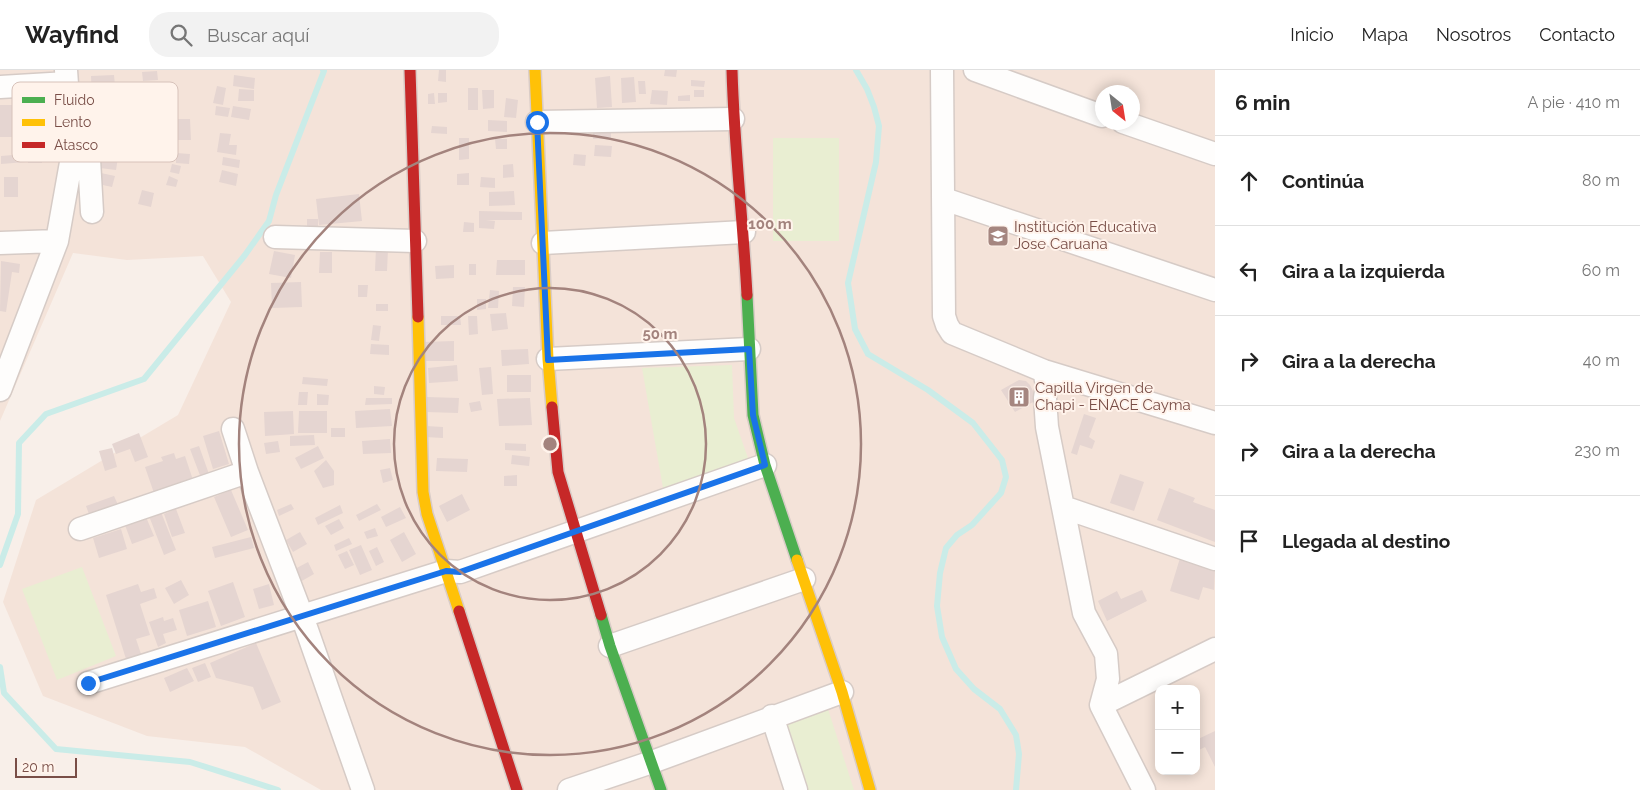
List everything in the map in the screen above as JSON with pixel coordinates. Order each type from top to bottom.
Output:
[{"type":"street","points":[[410,70],[422,492],[427,514],[517,790]]},
{"type":"street","points":[[535,70],[548,360],[558,472],[574,531],[610,646],[661,790]]},
{"type":"street","points":[[732,70],[733,119],[744,232],[753,415],[765,465],[842,692],[870,790]]},
{"type":"street","points":[[942,70],[944,316],[946,325],[952,333],[1044,371],[1215,423]]},
{"type":"street","points":[[975,70],[1095,113]]},
{"type":"street","points":[[29,82],[66,77]]},
{"type":"street","points":[[537,122],[733,119]]},
{"type":"street","points":[[1140,128],[1215,154]]},
{"type":"street","points":[[0,390],[58,241],[71,162]]},
{"type":"street","points":[[89,162],[92,212]]},
{"type":"street","points":[[944,200],[1215,290]]},
{"type":"street","points":[[543,243],[744,232]]},
{"type":"street","points":[[275,237],[415,241]]},
{"type":"street","points":[[0,243],[58,241]]},
{"type":"street","points":[[548,360],[749,349]]},
{"type":"street","points":[[1044,371],[1047,385],[1045,398],[1047,427],[1084,613],[1106,654],[1108,679],[1101,705],[1144,790]]},
{"type":"street","points":[[233,429],[247,472],[302,616],[363,790]]},
{"type":"street","points":[[88,683],[446,571],[460,572],[765,465]]},
{"type":"street","points":[[80,529],[247,472]]},
{"type":"street","points":[[1063,507],[1215,559]]},
{"type":"street","points":[[610,646],[804,579]]},
{"type":"street","points":[[1101,705],[1215,650]]},
{"type":"street","points":[[569,790],[652,762],[772,716],[842,692]]},
{"type":"street","points":[[772,716],[796,790]]},
{"type":"shaded area","points":[[0,70],[1215,70],[1215,790],[321,790],[245,747],[147,736],[43,696],[3,602],[36,500],[178,415],[231,302],[203,256],[127,260],[73,253],[0,421]]},
{"type":"green space","points":[[773,138],[839,138],[839,241],[773,241]]},
{"type":"green space","points":[[732,365],[734,418],[749,461],[663,488],[642,368]]},
{"type":"green space","points":[[82,567],[116,656],[57,680],[22,589]]},
{"type":"green space","points":[[828,709],[854,790],[806,790],[785,722]]},
{"type":"building","points":[[439,70],[446,70],[446,82],[438,81]]},
{"type":"building","points":[[665,70],[677,70],[676,77],[664,76]]},
{"type":"building","points":[[157,71],[158,80],[143,81],[142,72]]},
{"type":"building","points":[[114,75],[115,82],[91,82],[91,76]]},
{"type":"building","points":[[234,75],[255,78],[254,89],[233,86]]},
{"type":"building","points":[[610,76],[612,107],[597,108],[595,78]]},
{"type":"building","points":[[634,77],[636,102],[622,103],[621,78]]},
{"type":"building","points":[[691,80],[705,81],[704,87],[691,86]]},
{"type":"building","points":[[638,81],[645,81],[646,94],[639,94]]},
{"type":"building","points":[[217,86],[226,88],[223,105],[213,103]]},
{"type":"building","points":[[468,88],[478,88],[478,110],[468,110]]},
{"type":"building","points":[[239,89],[254,90],[254,101],[238,101]]},
{"type":"building","points":[[482,90],[494,90],[494,108],[483,109]]},
{"type":"building","points":[[652,90],[668,91],[667,105],[650,104]]},
{"type":"building","points":[[694,90],[704,90],[704,97],[694,97]]},
{"type":"building","points":[[434,93],[435,104],[428,104],[428,94]]},
{"type":"building","points":[[438,93],[447,93],[447,102],[438,103]]},
{"type":"building","points":[[690,95],[690,101],[678,101],[678,96]]},
{"type":"building","points":[[506,98],[518,100],[516,118],[504,117]]},
{"type":"building","points":[[0,105],[12,105],[12,137],[0,137]]},
{"type":"building","points":[[216,106],[230,108],[228,117],[215,115]]},
{"type":"building","points":[[233,106],[251,109],[249,120],[231,117]]},
{"type":"building","points":[[178,119],[190,119],[191,140],[178,140]]},
{"type":"building","points":[[488,120],[507,121],[507,132],[488,131]]},
{"type":"building","points":[[432,126],[447,127],[447,134],[431,133]]},
{"type":"building","points":[[611,128],[611,138],[593,139],[593,129]]},
{"type":"building","points":[[220,133],[231,134],[229,145],[237,145],[236,155],[217,152]]},
{"type":"building","points":[[459,138],[469,138],[469,159],[459,160]]},
{"type":"building","points":[[495,139],[507,139],[507,149],[496,149]]},
{"type":"building","points":[[595,145],[612,146],[611,157],[594,156]]},
{"type":"building","points":[[178,153],[190,154],[189,164],[176,163],[178,162]]},
{"type":"building","points":[[574,154],[586,155],[585,166],[573,165]]},
{"type":"building","points":[[12,155],[12,162],[26,162],[1,164],[1,156]]},
{"type":"building","points":[[223,157],[240,160],[239,168],[222,165]]},
{"type":"building","points":[[101,162],[117,162],[116,170],[100,168]]},
{"type":"building","points":[[172,164],[181,166],[179,174],[170,172]]},
{"type":"building","points":[[513,164],[514,177],[503,178],[503,165]]},
{"type":"building","points":[[222,170],[238,174],[236,186],[219,182]]},
{"type":"building","points":[[101,173],[115,176],[112,187],[98,184]]},
{"type":"building","points":[[469,173],[469,185],[457,185],[457,174]]},
{"type":"building","points":[[169,176],[178,180],[176,187],[166,185]]},
{"type":"building","points":[[4,177],[18,177],[18,197],[4,197]]},
{"type":"building","points":[[481,177],[495,178],[495,188],[480,187]]},
{"type":"building","points":[[142,190],[154,193],[151,207],[138,204]]},
{"type":"building","points":[[514,191],[515,205],[489,206],[489,192]]},
{"type":"building","points":[[359,194],[362,221],[319,225],[316,199]]},
{"type":"building","points":[[479,211],[522,212],[522,220],[486,220],[495,221],[494,229],[479,228]]},
{"type":"building","points":[[307,219],[318,219],[318,229],[307,229]]},
{"type":"building","points":[[464,222],[474,223],[474,232],[463,232]]},
{"type":"building","points":[[376,248],[388,249],[387,271],[375,271]]},
{"type":"building","points":[[274,251],[295,255],[291,278],[269,274]]},
{"type":"building","points":[[320,252],[332,252],[332,273],[319,273]]},
{"type":"building","points":[[497,260],[525,260],[525,275],[496,275]]},
{"type":"building","points":[[1,261],[20,264],[19,273],[12,272],[6,312],[0,311]]},
{"type":"building","points":[[469,264],[476,264],[476,275],[469,275]]},
{"type":"building","points":[[454,265],[454,278],[436,279],[435,266]]},
{"type":"building","points":[[301,282],[302,307],[272,308],[271,283]]},
{"type":"building","points":[[358,285],[368,285],[367,297],[358,297]]},
{"type":"building","points":[[513,287],[525,287],[524,307],[512,306]]},
{"type":"building","points":[[490,290],[499,291],[498,308],[488,308]]},
{"type":"building","points":[[477,299],[486,299],[486,309],[477,310]]},
{"type":"building","points":[[376,304],[388,304],[388,311],[376,311]]},
{"type":"building","points":[[506,313],[508,329],[492,331],[490,314]]},
{"type":"building","points":[[441,316],[460,316],[461,325],[441,325]]},
{"type":"building","points":[[468,316],[477,316],[478,334],[469,335]]},
{"type":"building","points":[[373,325],[381,326],[379,341],[371,340]]},
{"type":"building","points":[[454,341],[454,361],[424,361],[424,342]]},
{"type":"building","points":[[371,344],[389,345],[389,355],[370,354]]},
{"type":"building","points":[[528,349],[529,364],[502,366],[501,350]]},
{"type":"building","points":[[457,365],[458,381],[429,383],[428,368]]},
{"type":"building","points":[[491,367],[493,394],[482,395],[479,368]]},
{"type":"building","points":[[507,375],[531,375],[531,392],[507,392]]},
{"type":"building","points":[[303,377],[328,379],[327,386],[302,384]]},
{"type":"building","name":"Capilla Virgen de Chapi - ENACE Cayma","points":[[1019,380],[1026,381],[1030,385],[1033,391],[1033,402],[1015,412],[1001,390]]},
{"type":"building","points":[[374,386],[385,387],[384,395],[374,394]]},
{"type":"building","points":[[299,392],[308,392],[307,405],[298,405]]},
{"type":"building","points":[[317,394],[329,395],[328,405],[317,405]]},
{"type":"building","points":[[427,397],[459,398],[458,413],[426,412]]},
{"type":"building","points":[[366,398],[392,398],[392,404],[365,405]]},
{"type":"building","points":[[530,398],[532,425],[499,426],[497,399]]},
{"type":"building","points":[[480,401],[482,410],[471,412],[469,403]]},
{"type":"building","points":[[390,409],[392,426],[356,428],[355,411]]},
{"type":"building","points":[[293,411],[294,434],[265,436],[264,412]]},
{"type":"building","points":[[299,411],[327,411],[327,433],[298,433]]},
{"type":"building","points":[[1084,414],[1096,418],[1089,437],[1095,441],[1092,449],[1080,445],[1077,455],[1071,453]]},
{"type":"building","points":[[426,426],[443,427],[443,438],[425,437]]},
{"type":"building","points":[[331,428],[345,428],[345,437],[331,437]]},
{"type":"building","points":[[219,431],[229,464],[213,469],[203,436]]},
{"type":"building","points":[[139,433],[148,457],[135,462],[130,449],[116,454],[112,444]]},
{"type":"building","points":[[314,435],[315,445],[290,446],[290,436]]},
{"type":"building","points":[[390,439],[391,453],[363,454],[362,441]]},
{"type":"building","points":[[278,441],[280,452],[266,454],[264,443]]},
{"type":"building","points":[[505,443],[526,444],[526,451],[505,450]]},
{"type":"building","points":[[199,446],[209,474],[201,478],[190,449]]},
{"type":"building","points":[[318,446],[324,458],[301,469],[295,458]]},
{"type":"building","points":[[112,448],[117,467],[105,471],[99,451]]},
{"type":"building","points":[[174,453],[176,459],[185,456],[194,483],[155,496],[145,467],[163,461],[161,457]]},
{"type":"building","points":[[512,455],[530,457],[529,466],[511,464]]},
{"type":"building","points":[[437,458],[468,459],[467,472],[436,471]]},
{"type":"building","points":[[326,460],[334,471],[334,485],[323,488],[314,471]]},
{"type":"building","points":[[390,468],[393,480],[383,483],[380,470]]},
{"type":"building","points":[[1120,474],[1144,482],[1134,511],[1110,503]]},
{"type":"building","points":[[517,475],[517,486],[504,486],[504,476]]},
{"type":"building","points":[[1169,488],[1195,498],[1193,502],[1215,510],[1215,542],[1157,520]]},
{"type":"building","points":[[231,490],[248,530],[231,537],[214,497]]},
{"type":"building","points":[[462,494],[470,510],[447,522],[439,506]]},
{"type":"building","points":[[114,496],[119,507],[90,517],[86,506]]},
{"type":"building","points":[[291,504],[294,509],[279,516],[277,510]]},
{"type":"building","points":[[377,504],[381,510],[359,521],[356,515]]},
{"type":"building","points":[[340,505],[343,513],[318,525],[315,518]]},
{"type":"building","points":[[400,507],[406,518],[386,527],[381,517]]},
{"type":"building","points":[[176,509],[185,533],[172,537],[164,514]]},
{"type":"building","points":[[161,512],[176,550],[164,555],[149,516]]},
{"type":"building","points":[[146,517],[154,536],[132,544],[125,525]]},
{"type":"building","points":[[339,519],[344,528],[331,535],[325,526]]},
{"type":"building","points":[[375,528],[378,536],[367,539],[364,532]]},
{"type":"building","points":[[121,529],[127,549],[99,558],[93,538]]},
{"type":"building","points":[[300,532],[307,544],[293,552],[286,540]]},
{"type":"building","points":[[404,532],[416,554],[402,562],[390,540]]},
{"type":"building","points":[[251,537],[254,548],[215,558],[212,547]]},
{"type":"building","points":[[349,538],[352,544],[336,551],[334,545]]},
{"type":"building","points":[[361,545],[372,570],[360,575],[349,550]]},
{"type":"building","points":[[377,547],[384,562],[376,566],[369,551]]},
{"type":"building","points":[[347,551],[354,565],[345,569],[338,555]]},
{"type":"building","points":[[1180,558],[1215,569],[1214,590],[1203,587],[1199,600],[1170,591]]},
{"type":"building","points":[[308,562],[314,574],[300,582],[293,570]]},
{"type":"building","points":[[181,580],[189,595],[174,604],[165,588]]},
{"type":"building","points":[[233,582],[245,617],[221,626],[208,591]]},
{"type":"building","points":[[138,584],[141,592],[154,588],[157,598],[140,604],[150,635],[136,639],[141,654],[126,659],[106,595]]},
{"type":"building","points":[[269,584],[274,605],[259,609],[253,589]]},
{"type":"building","points":[[1142,590],[1147,601],[1107,621],[1098,601],[1117,591],[1121,599]]},
{"type":"building","points":[[208,601],[216,627],[187,636],[179,610]]},
{"type":"building","points":[[163,617],[164,621],[173,618],[177,630],[163,634],[166,643],[158,647],[149,622]]},
{"type":"building","points":[[256,643],[281,702],[262,710],[253,687],[216,678],[210,663]]},
{"type":"building","points":[[205,663],[211,677],[198,682],[192,668]]},
{"type":"building","points":[[187,668],[194,681],[170,692],[164,678]]},
{"type":"building","points":[[1215,731],[1215,767],[1205,747],[1200,750],[1200,738]]},
{"type":"waterway","points":[[0,565],[18,514],[19,443],[46,414],[144,379],[245,255],[269,221],[276,195],[323,70]]},
{"type":"waterway","points":[[856,70],[867,89],[879,126],[876,162],[848,283],[855,329],[868,354],[928,390],[973,423],[1002,460],[1006,477],[1001,493],[972,525],[957,535],[946,548],[940,573],[937,606],[942,637],[956,669],[974,689],[1000,709],[1016,735],[1019,754],[1016,790]]},
{"type":"waterway","points":[[0,667],[4,693],[56,749],[190,762],[278,790]]},
{"type":"traffic: fast","points":[[747,295],[753,415],[765,465],[797,560]]},
{"type":"traffic: fast","points":[[601,615],[610,646],[661,790]]},
{"type":"traffic: slow","points":[[535,70],[548,359],[552,407]]},
{"type":"traffic: slow","points":[[418,317],[423,492],[427,514],[459,611]]},
{"type":"traffic: slow","points":[[797,560],[842,692],[870,790]]},
{"type":"traffic: jam","points":[[410,70],[418,317]]},
{"type":"traffic: jam","points":[[732,70],[747,295]]},
{"type":"traffic: jam","points":[[552,407],[558,472],[601,615]]},
{"type":"traffic: jam","points":[[459,611],[517,790]]},
{"type":"place","name":"Institución Educativa Jose Caruana","points":[[998,236]]},
{"type":"place","name":"Capilla Virgen de Chapi - ENACE Cayma","points":[[1019,397]]},
{"type":"route","points":[[88,683],[446,571],[460,572],[765,465],[753,415],[749,349],[548,360],[537,122]]}]
